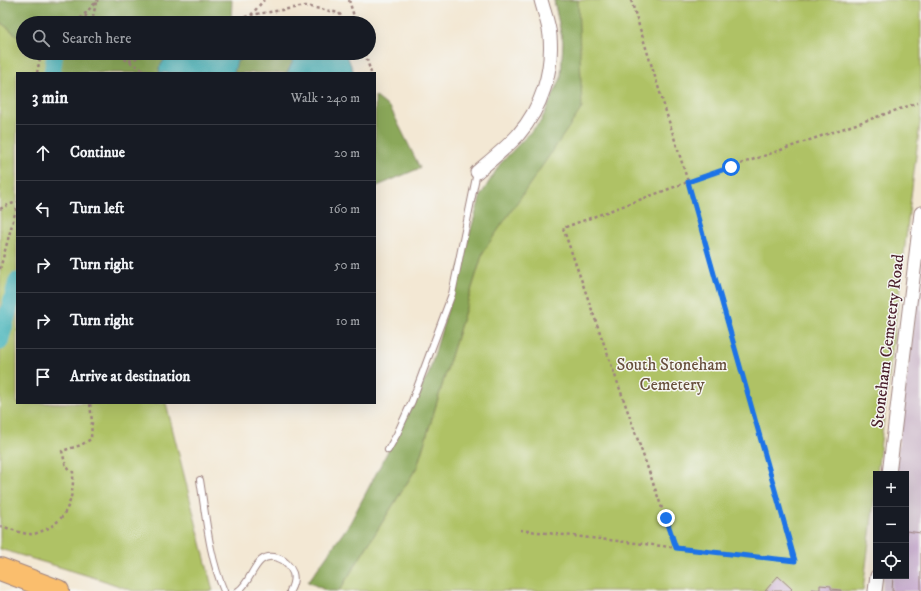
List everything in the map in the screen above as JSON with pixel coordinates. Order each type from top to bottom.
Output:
[{"type":"highway","points":[[0,569],[58,591]]},
{"type":"street","points":[[477,172],[518,135],[535,112],[546,85],[550,61],[550,35],[541,0]]},
{"type":"street","name":"Stoneham Cemetery Road","points":[[889,471],[921,213]]},
{"type":"street","points":[[875,591],[877,579]]},
{"type":"lane","points":[[388,450],[412,401],[452,294],[477,172]]},
{"type":"lane","points":[[200,480],[212,549],[224,591]]},
{"type":"lane","points":[[238,591],[246,583],[255,566],[266,558],[272,556],[283,560],[288,564],[294,580],[290,591]]},
{"type":"path","points":[[83,16],[97,0]]},
{"type":"path","points":[[94,16],[97,0]]},
{"type":"path","points":[[251,15],[264,0]]},
{"type":"path","points":[[349,0],[354,16]]},
{"type":"path","points":[[520,530],[795,561],[688,182],[631,0]]},
{"type":"path","points":[[248,16],[306,6],[339,13],[341,16]]},
{"type":"path","points":[[86,16],[88,10]]},
{"type":"path","points":[[37,72],[39,60]]},
{"type":"path","points":[[126,60],[147,72]]},
{"type":"path","points":[[129,62],[133,60]]},
{"type":"path","points":[[367,60],[371,72]]},
{"type":"path","points":[[676,548],[563,228],[688,182],[917,103]]},
{"type":"path","points":[[0,209],[16,202]]},
{"type":"path","points":[[0,269],[16,210]]},
{"type":"path","points":[[0,526],[31,535],[48,528],[63,518],[71,500],[74,486],[73,472],[66,467],[62,451],[81,445],[90,438],[92,422],[90,404]]},
{"type":"shaded area","points":[[921,255],[921,591],[882,591],[883,579],[909,579],[909,471],[895,471]]},
{"type":"green space","points":[[1,0],[232,0],[231,16],[16,16],[16,35],[0,22]]},
{"type":"green space","name":"South Stoneham Cemetery","points":[[554,0],[921,0],[921,115],[877,471],[873,471],[873,509],[863,591],[339,591],[417,467],[483,252],[564,111],[561,78],[563,42]]},
{"type":"green space","points":[[554,0],[578,0],[582,108],[483,252],[417,467],[339,591],[327,591],[308,582],[350,523],[429,373],[481,195],[500,164],[541,121],[561,78],[563,42]]},
{"type":"green space","points":[[0,22],[16,35],[16,60],[58,60],[59,72],[16,72],[16,404],[166,404],[213,591],[133,591],[0,549]]},
{"type":"green space","points":[[58,60],[164,60],[159,68],[160,72],[59,72]]},
{"type":"green space","points":[[237,61],[293,61],[288,72],[234,72]]},
{"type":"green space","points":[[376,97],[391,109],[420,168],[376,187]]},
{"type":"water","points":[[164,60],[239,60],[237,61],[234,72],[160,72],[159,68]]},
{"type":"water","points":[[291,60],[349,60],[354,72],[288,72],[293,61]]},
{"type":"building","points":[[909,531],[921,533],[921,591],[892,591],[893,579],[909,579]]},
{"type":"building","points":[[778,576],[792,589],[790,591],[765,591]]},
{"type":"building","points":[[820,585],[831,586],[831,589],[841,591],[812,591],[812,589],[820,590]]},
{"type":"waterway","points":[[52,72],[54,60]]},
{"type":"waterway","points":[[0,342],[16,285]]},
{"type":"route","points":[[666,518],[676,548],[795,561],[688,182],[731,167]]}]
